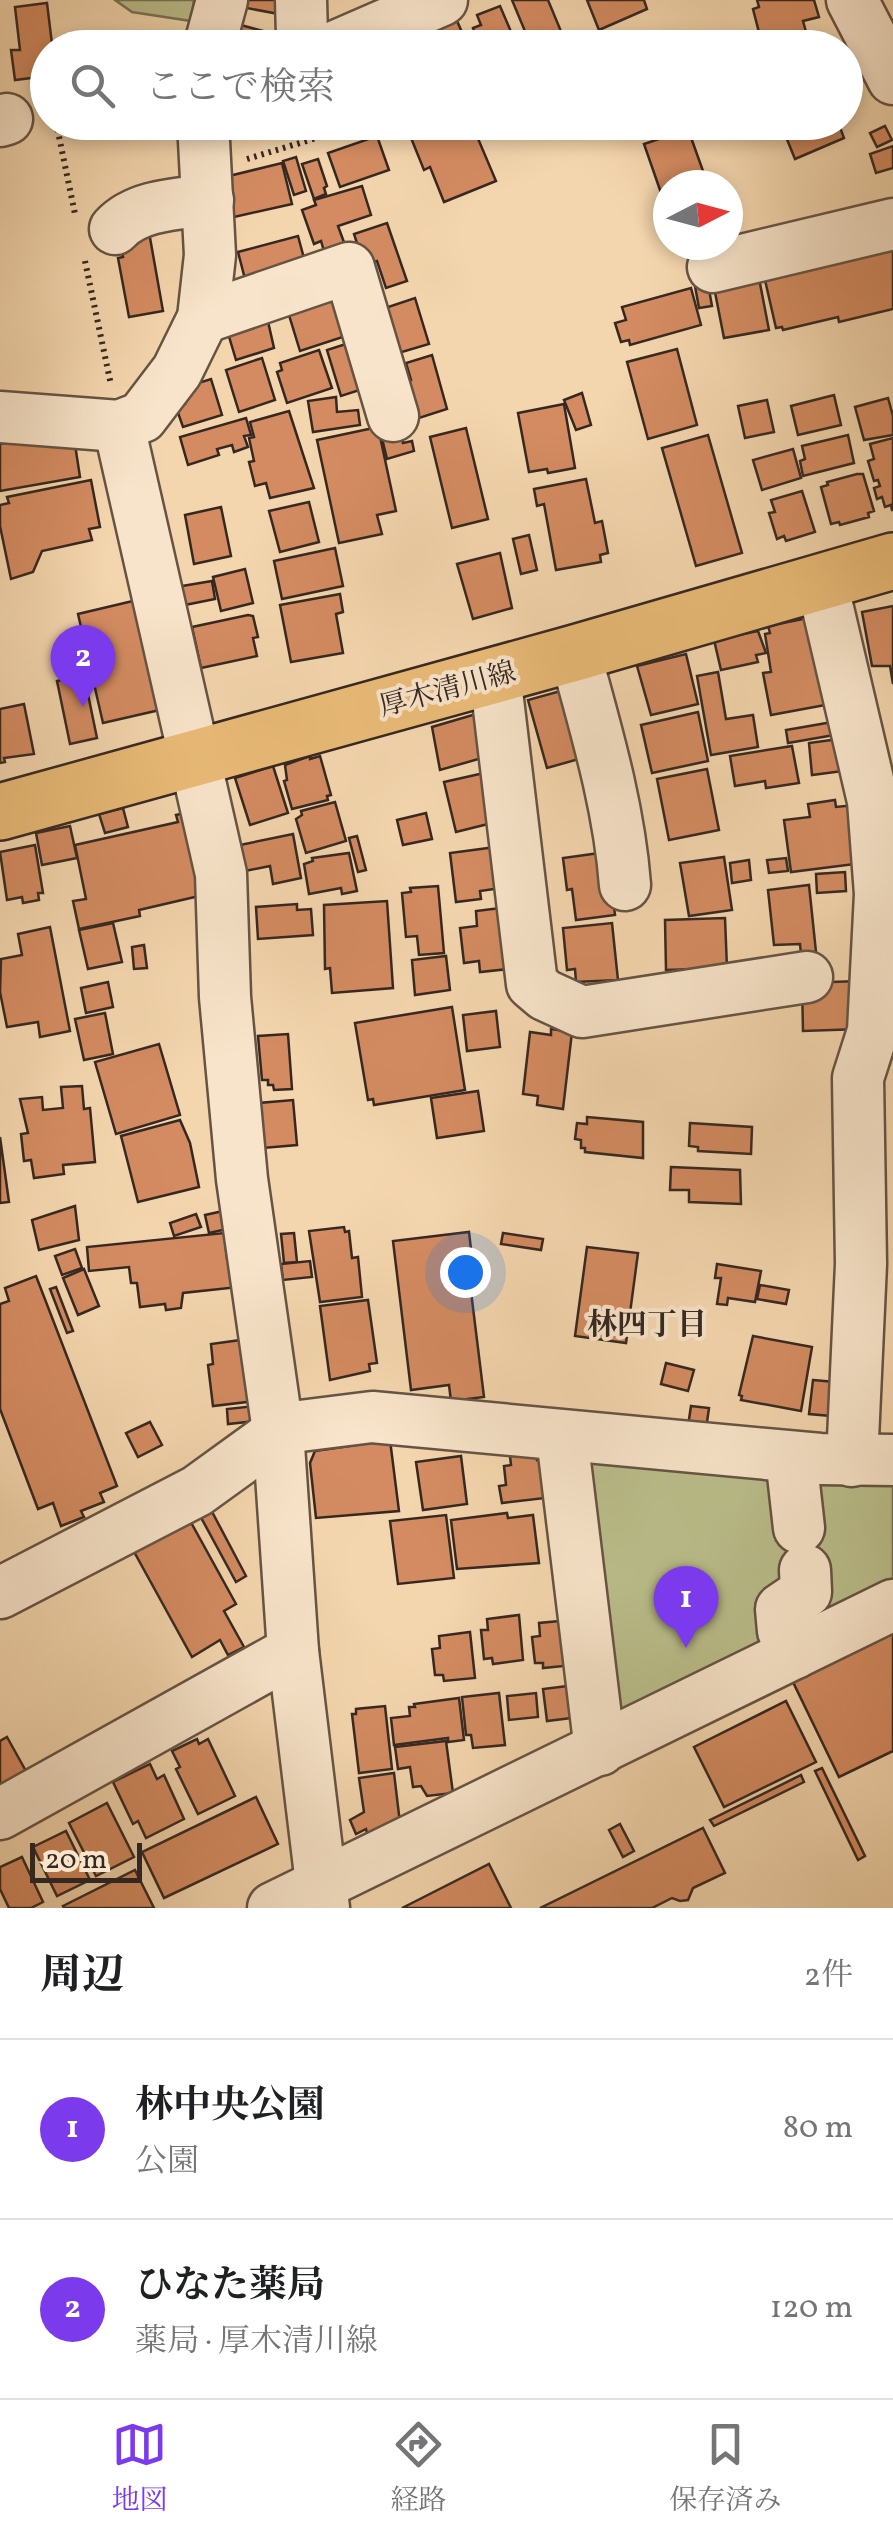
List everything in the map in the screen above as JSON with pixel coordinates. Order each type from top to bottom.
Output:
[{"type":"main road","name":"厚木清川線","points":[[0,812],[893,561]]},
{"type":"street","points":[[214,30],[222,0]]},
{"type":"street","points":[[301,0],[302,30]]},
{"type":"street","points":[[373,30],[442,0]]},
{"type":"street","points":[[852,0],[893,79]]},
{"type":"street","points":[[115,230],[209,152]]},
{"type":"street","points":[[0,418],[118,426],[142,418],[177,371],[202,318],[210,255],[209,152]]},
{"type":"street","points":[[713,267],[893,224]]},
{"type":"street","points":[[202,318],[349,268],[392,416]]},
{"type":"street","points":[[118,426],[220,874],[225,997],[242,1179],[278,1431],[294,1650],[322,1896]]},
{"type":"street","points":[[0,1593],[197,1491],[278,1431],[372,1417],[791,1457],[872,1460],[861,1264],[858,1078],[883,1025],[880,894],[873,801],[822,583]]},
{"type":"street","points":[[575,653],[632,858]]},
{"type":"street","points":[[495,675],[532,984],[528,997],[582,1012],[807,977]]},
{"type":"street","points":[[562,1437],[600,1750]]},
{"type":"street","points":[[791,1457],[806,1592],[780,1608],[783,1631],[795,1654]]},
{"type":"street","points":[[273,1908],[322,1896],[600,1750],[893,1605]]},
{"type":"street","points":[[0,1814],[294,1650]]},
{"type":"path","points":[[209,152],[277,140]]},
{"type":"green space","points":[[115,0],[194,0],[191,21],[132,12]]},
{"type":"green space","points":[[583,1459],[893,1473],[893,1585],[627,1718],[612,1710]]},
{"type":"building","points":[[237,0],[287,0],[284,15],[236,6]]},
{"type":"building","points":[[512,0],[548,0],[560,30],[524,30]]},
{"type":"building","points":[[587,0],[644,0],[647,9],[599,30]]},
{"type":"building","points":[[757,0],[814,0],[819,17],[803,21],[806,30],[758,30],[753,9],[759,7]]},
{"type":"building","points":[[47,3],[50,30],[30,30],[30,78],[15,80],[11,50],[20,50],[15,7]]},
{"type":"building","points":[[500,6],[510,30],[474,30],[481,25],[477,15]]},
{"type":"building","points":[[457,21],[461,30],[436,30],[435,25]]},
{"type":"building","points":[[237,24],[259,30],[236,30]]},
{"type":"building","points":[[885,126],[892,140],[877,147],[870,133]]},
{"type":"building","points":[[365,140],[378,140],[389,170],[340,187],[328,153]]},
{"type":"building","points":[[412,140],[479,140],[496,181],[444,202],[430,167],[424,170]]},
{"type":"building","points":[[656,140],[692,140],[703,170],[653,170],[644,144]]},
{"type":"building","points":[[787,140],[839,140],[795,159]]},
{"type":"building","points":[[893,146],[893,168],[876,173],[870,154]]},
{"type":"building","points":[[296,157],[306,191],[294,195],[283,161]]},
{"type":"building","points":[[318,159],[327,186],[326,194],[314,199],[302,164]]},
{"type":"building","points":[[282,163],[292,204],[234,217],[225,177]]},
{"type":"building","points":[[362,186],[371,215],[338,226],[345,245],[324,251],[321,241],[314,244],[302,210],[316,205],[314,200]]},
{"type":"building","points":[[387,223],[407,281],[386,288],[377,261],[364,265],[354,234]]},
{"type":"building","points":[[149,232],[163,311],[129,317],[118,258],[123,257],[119,237]]},
{"type":"building","points":[[298,236],[305,262],[245,279],[238,252]]},
{"type":"building","points":[[893,237],[893,309],[839,322],[838,317],[783,330],[776,328],[762,267]]},
{"type":"building","points":[[758,273],[769,330],[724,338],[713,282]]},
{"type":"building","points":[[708,284],[712,306],[699,308],[695,286]]},
{"type":"building","points":[[691,288],[701,325],[630,345],[629,340],[621,342],[615,323],[626,320],[622,307]]},
{"type":"building","points":[[343,296],[355,333],[300,351],[285,302]]},
{"type":"building","points":[[415,298],[429,344],[392,355],[382,309]]},
{"type":"building","points":[[267,317],[274,348],[236,360],[225,323]]},
{"type":"building","points":[[355,341],[369,387],[341,396],[327,350]]},
{"type":"building","points":[[677,349],[697,425],[648,439],[627,362]]},
{"type":"building","points":[[319,350],[332,388],[287,403],[277,372],[282,370],[280,363]]},
{"type":"building","points":[[432,355],[447,409],[416,419],[405,382],[411,380],[406,363]]},
{"type":"building","points":[[262,358],[275,400],[239,412],[226,370]]},
{"type":"building","points":[[200,373],[202,382],[211,379],[222,415],[183,427],[176,407],[185,404],[181,390]]},
{"type":"building","points":[[582,393],[591,425],[576,430],[564,400]]},
{"type":"building","points":[[834,395],[841,425],[798,435],[791,406]]},
{"type":"building","points":[[336,397],[337,412],[358,410],[360,425],[313,432],[308,401]]},
{"type":"building","points":[[888,398],[893,435],[864,440],[855,407]]},
{"type":"building","points":[[767,400],[774,432],[745,438],[738,406]]},
{"type":"building","points":[[564,404],[575,468],[529,472],[518,413]]},
{"type":"building","points":[[289,411],[314,488],[270,498],[266,483],[255,486],[249,462],[254,461],[250,422]]},
{"type":"building","points":[[246,418],[251,435],[244,436],[248,447],[234,452],[232,445],[217,449],[219,455],[188,465],[180,437]]},
{"type":"building","points":[[399,425],[403,443],[412,441],[414,451],[387,459],[380,430]]},
{"type":"building","points":[[378,427],[396,511],[377,515],[382,534],[339,543],[317,440]]},
{"type":"building","points":[[466,428],[488,519],[452,528],[430,437]]},
{"type":"building","points":[[708,435],[742,553],[696,566],[662,448]]},
{"type":"building","points":[[848,435],[854,463],[803,476],[802,446]]},
{"type":"building","points":[[43,437],[74,438],[80,477],[0,491],[0,444]]},
{"type":"building","points":[[893,438],[892,510],[891,505],[885,507],[882,497],[877,499],[874,488],[880,486],[878,480],[874,481],[868,461],[874,459],[870,444]]},
{"type":"building","points":[[793,449],[801,478],[762,490],[753,460]]},
{"type":"building","points":[[863,474],[874,511],[868,513],[869,517],[831,524],[821,487]]},
{"type":"building","points":[[586,479],[595,523],[602,521],[608,553],[600,555],[601,562],[556,570],[544,504],[537,506],[534,489]]},
{"type":"building","points":[[91,480],[100,527],[89,529],[92,540],[42,551],[33,572],[11,579],[0,526],[0,505],[9,503],[7,497]]},
{"type":"building","points":[[802,491],[815,532],[786,541],[784,536],[777,539],[769,513],[775,512],[771,500]]},
{"type":"building","points":[[309,502],[319,542],[280,552],[269,511]]},
{"type":"building","points":[[221,507],[231,556],[194,564],[185,515]]},
{"type":"building","points":[[529,535],[537,570],[521,574],[513,539]]},
{"type":"building","points":[[335,548],[343,586],[282,599],[274,561]]},
{"type":"building","points":[[500,553],[512,608],[473,619],[457,564]]},
{"type":"building","points":[[245,569],[253,603],[221,611],[213,577]]},
{"type":"building","points":[[212,581],[215,599],[185,605],[182,586]]},
{"type":"building","points":[[340,594],[343,612],[336,614],[343,653],[291,662],[280,605]]},
{"type":"building","points":[[137,600],[164,709],[103,723],[78,614]]},
{"type":"building","points":[[893,606],[893,684],[890,666],[872,666],[862,612]]},
{"type":"building","points":[[253,616],[258,637],[253,638],[257,656],[201,668],[192,627]]},
{"type":"building","points":[[818,616],[836,703],[771,715],[763,673],[771,672],[765,634],[770,633],[768,626]]},
{"type":"building","points":[[758,631],[766,653],[756,655],[758,662],[721,670],[714,640]]},
{"type":"building","points":[[686,654],[698,704],[651,715],[637,666]]},
{"type":"building","points":[[718,672],[726,719],[753,715],[758,747],[711,755],[697,676]]},
{"type":"building","points":[[84,675],[97,738],[70,744],[57,681]]},
{"type":"building","points":[[564,690],[586,757],[547,768],[528,700]]},
{"type":"building","points":[[24,704],[34,754],[4,758],[5,762],[0,763],[0,709]]},
{"type":"building","points":[[698,712],[708,761],[652,773],[641,725]]},
{"type":"building","points":[[476,714],[489,756],[440,770],[432,727]]},
{"type":"building","points":[[844,720],[846,733],[788,743],[786,730]]},
{"type":"building","points":[[839,739],[843,771],[812,775],[809,743]]},
{"type":"building","points":[[792,746],[799,783],[766,788],[765,781],[735,786],[730,756]]},
{"type":"building","points":[[320,756],[331,795],[328,800],[292,809],[284,781],[285,765]]},
{"type":"building","points":[[273,766],[288,813],[250,825],[235,778]]},
{"type":"building","points":[[707,769],[719,830],[669,840],[657,779]]},
{"type":"building","points":[[484,773],[496,822],[456,832],[444,782]]},
{"type":"building","points":[[835,800],[836,807],[855,805],[863,863],[791,872],[784,820],[810,817],[808,804]]},
{"type":"building","points":[[335,802],[346,841],[306,853],[296,819],[301,811]]},
{"type":"building","points":[[123,808],[128,827],[105,833],[99,814]]},
{"type":"building","points":[[194,811],[212,893],[139,910],[140,916],[79,929],[73,901],[86,899],[75,845],[178,822],[176,815]]},
{"type":"building","points":[[426,813],[432,839],[403,845],[397,820]]},
{"type":"building","points":[[70,826],[77,858],[42,865],[36,833]]},
{"type":"building","points":[[293,834],[301,878],[273,884],[270,866],[245,871],[240,845]]},
{"type":"building","points":[[357,836],[366,870],[358,872],[349,838]]},
{"type":"building","points":[[35,845],[43,893],[38,893],[39,900],[7,900],[0,852]]},
{"type":"building","points":[[496,847],[501,888],[480,891],[481,899],[456,902],[450,853]]},
{"type":"building","points":[[607,852],[615,915],[576,920],[563,858]]},
{"type":"building","points":[[349,853],[357,891],[342,894],[341,888],[309,894],[304,864],[312,858]]},
{"type":"building","points":[[724,857],[732,910],[689,916],[680,863]]},
{"type":"building","points":[[786,858],[788,871],[769,873],[767,860]]},
{"type":"building","points":[[749,860],[751,880],[732,883],[730,863]]},
{"type":"building","points":[[845,872],[846,891],[817,893],[816,874]]},
{"type":"building","points":[[809,885],[816,952],[801,954],[800,944],[774,945],[768,890]]},
{"type":"building","points":[[438,886],[444,953],[419,955],[417,936],[406,937],[402,893],[411,892],[410,888]]},
{"type":"building","points":[[387,901],[393,988],[332,993],[330,968],[325,969],[324,905]]},
{"type":"building","points":[[297,904],[297,910],[311,909],[313,935],[258,939],[256,907]]},
{"type":"building","points":[[509,907],[508,969],[480,972],[479,961],[464,963],[460,928],[477,926],[476,911]]},
{"type":"building","points":[[725,918],[727,968],[666,970],[665,920]]},
{"type":"building","points":[[113,923],[122,962],[88,969],[79,930]]},
{"type":"building","points":[[612,923],[618,980],[576,982],[575,969],[567,970],[563,928]]},
{"type":"building","points":[[50,927],[70,1031],[40,1037],[38,1022],[7,1027],[0,992],[1,959],[22,955],[18,934]]},
{"type":"building","points":[[144,945],[147,968],[134,969],[132,947]]},
{"type":"building","points":[[446,956],[450,990],[415,995],[412,960]]},
{"type":"building","points":[[859,981],[861,1029],[803,1031],[802,983]]},
{"type":"building","points":[[108,982],[113,1007],[86,1013],[81,988]]},
{"type":"building","points":[[452,1007],[465,1090],[374,1105],[373,1099],[368,1100],[355,1023]]},
{"type":"building","points":[[496,1011],[500,1047],[467,1051],[463,1015]]},
{"type":"building","points":[[105,1013],[113,1054],[84,1060],[75,1019]]},
{"type":"building","points":[[551,1029],[572,1032],[563,1109],[537,1105],[538,1096],[523,1094],[530,1032],[551,1035]]},
{"type":"building","points":[[288,1034],[292,1089],[274,1090],[268,1080],[262,1080],[258,1036]]},
{"type":"building","points":[[159,1044],[180,1115],[116,1134],[95,1062]]},
{"type":"building","points":[[82,1086],[84,1109],[90,1108],[95,1162],[63,1165],[64,1174],[34,1178],[31,1160],[24,1161],[21,1134],[28,1133],[20,1099],[42,1097],[43,1110],[63,1108],[61,1087]]},
{"type":"building","points":[[478,1091],[484,1131],[437,1138],[431,1098]]},
{"type":"building","points":[[293,1100],[297,1145],[263,1148],[259,1103]]},
{"type":"building","points":[[587,1117],[643,1122],[643,1158],[585,1152],[581,1140],[575,1139],[577,1123],[587,1124]]},
{"type":"building","points":[[180,1120],[190,1143],[199,1187],[138,1202],[121,1136]]},
{"type":"building","points":[[690,1123],[752,1127],[751,1154],[698,1151],[698,1147],[689,1146]]},
{"type":"building","points":[[0,1137],[9,1202],[0,1203]]},
{"type":"building","points":[[671,1167],[740,1170],[741,1204],[689,1202],[689,1190],[670,1190]]},
{"type":"building","points":[[75,1206],[79,1240],[39,1250],[32,1220]]},
{"type":"building","points":[[223,1211],[227,1229],[209,1233],[205,1215]]},
{"type":"building","points":[[196,1214],[201,1227],[174,1236],[170,1223]]},
{"type":"building","points":[[344,1227],[345,1232],[349,1231],[352,1258],[358,1257],[362,1297],[320,1302],[309,1231]]},
{"type":"building","points":[[469,1232],[473,1266],[468,1267],[484,1397],[451,1401],[449,1385],[411,1390],[393,1241]]},
{"type":"building","points":[[224,1233],[227,1258],[236,1258],[239,1287],[183,1293],[181,1308],[166,1310],[165,1304],[140,1307],[137,1283],[131,1283],[129,1267],[89,1271],[87,1247]]},
{"type":"building","points":[[294,1233],[297,1262],[284,1263],[281,1234]]},
{"type":"building","points":[[503,1233],[543,1239],[541,1250],[501,1244]]},
{"type":"building","points":[[587,1247],[638,1253],[626,1343],[575,1336]]},
{"type":"building","points":[[75,1249],[82,1268],[62,1275],[55,1256]]},
{"type":"building","points":[[310,1261],[312,1277],[283,1280],[281,1264]]},
{"type":"building","points":[[717,1264],[761,1271],[755,1302],[728,1298],[727,1305],[717,1304],[721,1278],[715,1278]]},
{"type":"building","points":[[84,1269],[99,1306],[78,1315],[63,1278]]},
{"type":"building","points":[[36,1276],[117,1486],[100,1493],[104,1502],[81,1511],[84,1517],[61,1526],[53,1503],[38,1509],[0,1409],[0,1304],[9,1301],[5,1288]]},
{"type":"building","points":[[760,1285],[789,1290],[786,1304],[757,1299]]},
{"type":"building","points":[[56,1287],[73,1331],[67,1333],[50,1289]]},
{"type":"building","points":[[368,1300],[377,1363],[369,1364],[370,1371],[330,1380],[320,1306]]},
{"type":"building","points":[[753,1336],[812,1347],[801,1411],[741,1400]]},
{"type":"building","points":[[248,1339],[255,1401],[213,1406],[208,1365],[213,1364],[211,1344]]},
{"type":"building","points":[[666,1363],[694,1370],[688,1391],[661,1384]]},
{"type":"building","points":[[813,1380],[846,1383],[842,1417],[809,1414]]},
{"type":"building","points":[[255,1406],[256,1421],[228,1424],[227,1409]]},
{"type":"building","points":[[691,1406],[709,1408],[706,1429],[688,1426]]},
{"type":"building","points":[[150,1422],[162,1445],[138,1457],[126,1433]]},
{"type":"building","points":[[390,1440],[399,1511],[316,1518],[310,1463],[315,1451]]},
{"type":"building","points":[[509,1447],[536,1449],[537,1460],[550,1458],[554,1497],[502,1503],[499,1486],[506,1485],[504,1466],[511,1465]]},
{"type":"building","points":[[461,1456],[467,1504],[423,1510],[416,1462]]},
{"type":"building","points":[[209,1506],[246,1576],[236,1582],[198,1512]]},
{"type":"building","points":[[507,1513],[508,1518],[533,1515],[539,1563],[457,1569],[451,1520]]},
{"type":"building","points":[[446,1515],[454,1578],[398,1584],[390,1521]]},
{"type":"building","points":[[188,1517],[236,1604],[224,1611],[244,1647],[228,1655],[220,1640],[192,1657],[132,1548]]},
{"type":"building","points":[[519,1615],[523,1660],[493,1664],[492,1658],[484,1659],[481,1630],[488,1630],[487,1619]]},
{"type":"building","points":[[570,1620],[574,1665],[543,1668],[543,1663],[535,1663],[532,1637],[540,1636],[539,1623]]},
{"type":"building","points":[[893,1631],[893,1751],[839,1777],[792,1680]]},
{"type":"building","points":[[470,1632],[475,1678],[444,1681],[443,1675],[435,1675],[432,1649],[440,1648],[439,1636]]},
{"type":"building","points":[[576,1685],[580,1717],[547,1721],[543,1689]]},
{"type":"building","points":[[499,1693],[505,1745],[473,1748],[471,1735],[466,1735],[462,1697]]},
{"type":"building","points":[[536,1693],[538,1717],[509,1720],[507,1696]]},
{"type":"building","points":[[459,1698],[464,1740],[448,1742],[448,1738],[394,1745],[391,1718],[410,1716],[409,1707],[415,1707],[414,1704]]},
{"type":"building","points":[[786,1701],[816,1762],[724,1807],[694,1747]]},
{"type":"building","points":[[385,1706],[392,1769],[359,1773],[352,1714],[356,1714],[356,1709]]},
{"type":"building","points":[[7,1737],[27,1773],[0,1788],[0,1741]]},
{"type":"building","points":[[197,1739],[199,1744],[208,1739],[235,1796],[198,1814],[176,1769],[180,1767],[172,1751]]},
{"type":"building","points":[[446,1741],[453,1793],[427,1796],[421,1786],[413,1787],[410,1767],[398,1769],[395,1747]]},
{"type":"building","points":[[150,1764],[157,1779],[164,1775],[184,1819],[146,1838],[138,1821],[133,1824],[113,1782]]},
{"type":"building","points":[[822,1768],[865,1856],[858,1860],[815,1771]]},
{"type":"building","points":[[394,1773],[400,1823],[368,1837],[366,1829],[356,1834],[350,1820],[364,1812],[359,1778]]},
{"type":"building","points":[[801,1775],[804,1782],[714,1826],[710,1820]]},
{"type":"building","points":[[256,1797],[278,1844],[164,1898],[142,1852]]},
{"type":"building","points":[[107,1803],[134,1857],[96,1876],[69,1823]]},
{"type":"building","points":[[620,1824],[634,1851],[623,1857],[609,1830]]},
{"type":"building","points":[[703,1828],[725,1873],[693,1888],[688,1900],[672,1898],[652,1908],[540,1908]]},
{"type":"building","points":[[66,1831],[90,1880],[57,1896],[33,1847]]},
{"type":"building","points":[[22,1857],[43,1902],[31,1908],[9,1908],[0,1889],[0,1867]]},
{"type":"building","points":[[489,1864],[511,1908],[402,1908],[410,1904]]},
{"type":"building","points":[[135,1870],[154,1908],[64,1908],[63,1906]]},
{"type":"place","name":"ひなた薬局","points":[[83,707]]},
{"type":"place","name":"林中央公園","points":[[686,1648]]},
{"type":"district","name":"林四丁目","points":[[647,1324]]}]
